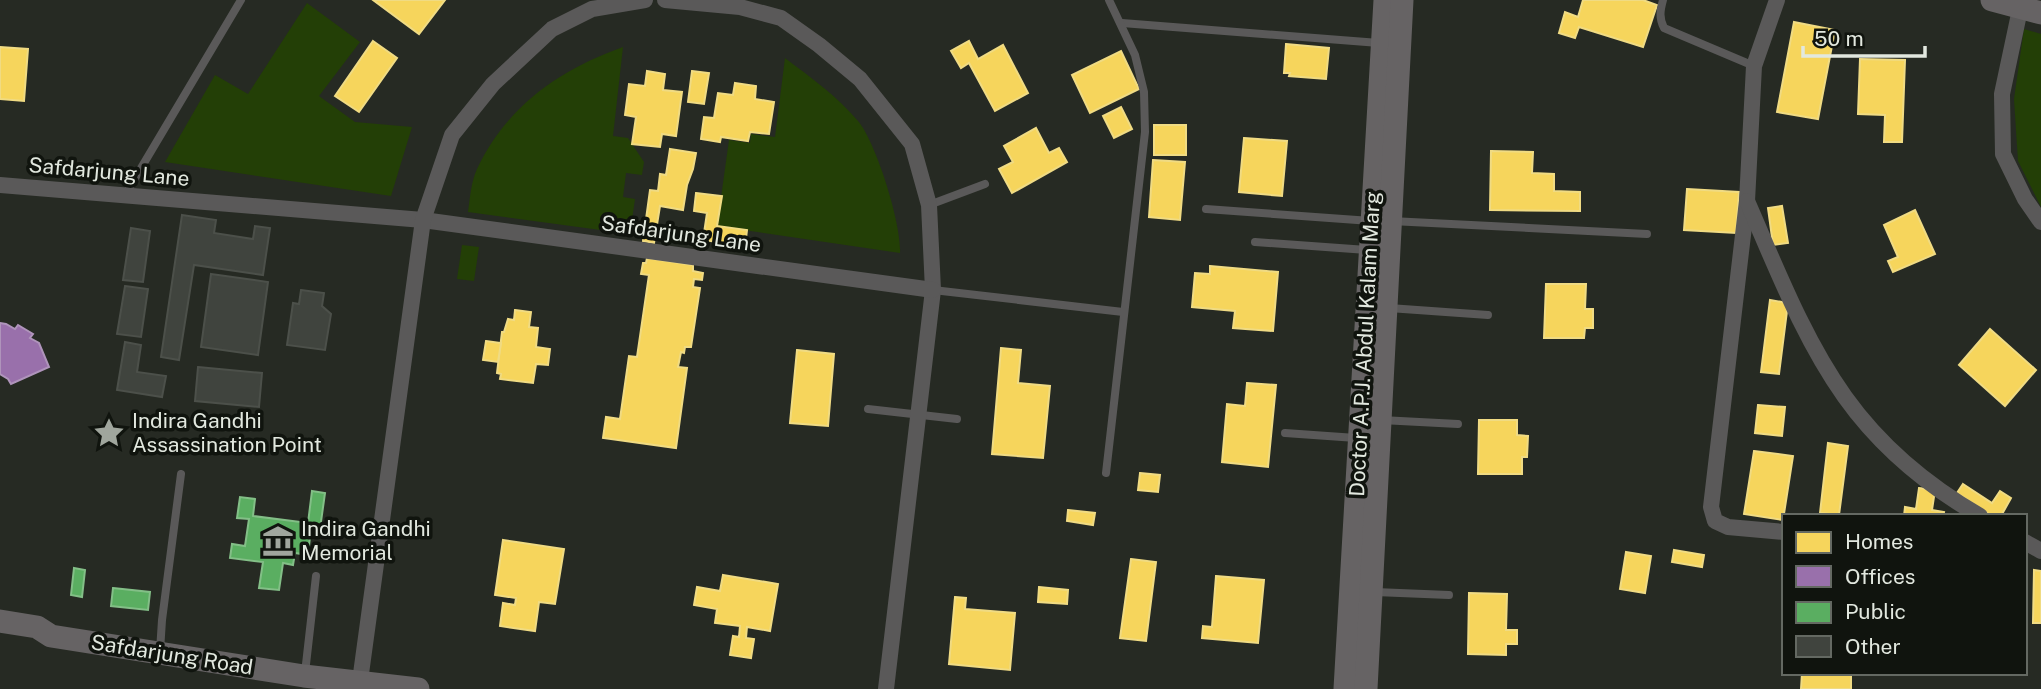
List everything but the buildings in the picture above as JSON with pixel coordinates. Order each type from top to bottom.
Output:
[{"type":"main road","name":"Doctor A.P.J. Abdul Kalam Marg","points":[[1356,685],[1371,592],[1386,307],[1381,221],[1382,43],[1385,0]]},
{"type":"main road","name":"Doctor A.P.J. Abdul Kalam Marg","points":[[1356,685],[1359,438],[1370,250],[1381,221],[1402,0]]},
{"type":"main road","points":[[1992,0],[2028,7]]},
{"type":"main road","name":"Safdarjung Road","points":[[0,621],[37,627],[51,636],[304,676],[418,689]]},
{"type":"main road","name":"Safdarjung Road","points":[[0,637],[35,641],[51,636]]},
{"type":"street","points":[[360,681],[423,220],[452,135],[493,84],[552,29],[592,9],[645,0]]},
{"type":"street","points":[[665,0],[740,7],[781,18],[860,79],[912,144],[929,205],[933,290],[886,689]]},
{"type":"street","points":[[1777,0],[1754,66],[1747,201],[1711,507],[1715,521],[1728,527],[1782,532]]},
{"type":"street","points":[[2028,7],[2002,94],[2003,154],[2025,199],[2041,222]]},
{"type":"street","name":"Safdarjung Lane","points":[[0,185],[423,220],[933,290]]},
{"type":"street","points":[[1747,201],[1811,340],[1844,396],[1889,449],[1919,475],[1976,514]]},
{"type":"lane","points":[[125,195],[242,0]]},
{"type":"lane","points":[[1106,473],[1145,132],[1144,92],[1135,55],[1109,0]]},
{"type":"lane","points":[[1663,0],[1660,21],[1664,28],[1754,66]]},
{"type":"lane","points":[[1122,23],[1382,43]]},
{"type":"lane","points":[[929,205],[985,184]]},
{"type":"lane","points":[[1206,209],[1647,234]]},
{"type":"lane","points":[[1255,242],[1370,250]]},
{"type":"lane","name":"Safdarjung Lane","points":[[933,290],[1123,312]]},
{"type":"lane","points":[[1386,307],[1488,315]]},
{"type":"lane","points":[[868,410],[957,419]]},
{"type":"lane","points":[[1380,420],[1458,424]]},
{"type":"lane","points":[[1285,433],[1359,438]]},
{"type":"lane","points":[[160,653],[181,474]]},
{"type":"lane","points":[[304,676],[316,576]]},
{"type":"lane","points":[[1371,592],[1449,595]]},
{"type":"green space","points":[[307,3],[360,42],[319,96],[355,122],[412,127],[391,196],[165,162],[215,75],[248,94]]},
{"type":"green space","points":[[2024,29],[2041,34],[2041,207],[2018,161],[2014,99]]},
{"type":"green space","points":[[623,47],[613,136],[628,138],[644,162],[642,175],[626,173],[623,197],[635,199],[630,234],[468,212],[477,169],[503,127],[537,93],[557,79]]},
{"type":"green space","points":[[785,58],[841,103],[865,132],[880,165],[892,204],[900,253],[717,226],[729,140],[750,143],[751,134],[775,137]]},
{"type":"green space","points":[[462,245],[479,247],[474,281],[457,279]]},
{"type":"place","name":"Indira Gandhi Assassination Point","points":[[109,433]]},
{"type":"place","name":"Indira Gandhi Memorial","points":[[278,541]]}]
